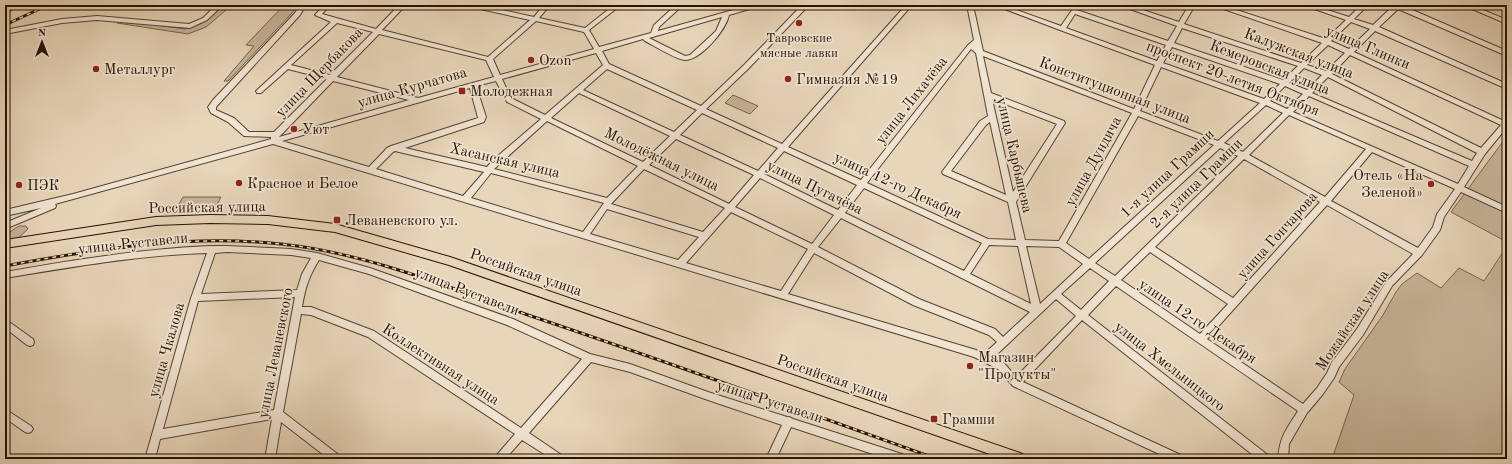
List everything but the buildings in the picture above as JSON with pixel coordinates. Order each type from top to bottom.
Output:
[{"type":"main road","name":"Российская улица","points":[[7,247],[91,230],[156,222],[210,219],[268,220],[335,228],[450,261],[1020,459]]},
{"type":"main road","name":"Российская улица","points":[[7,247],[154,225],[201,223],[265,224],[332,232],[454,268],[1002,459]]},
{"type":"street","points":[[5,32],[62,21],[97,18],[190,26],[206,19],[220,5]]},
{"type":"street","points":[[303,5],[298,14],[212,107],[213,110],[231,120],[247,134],[274,138],[371,170],[986,358],[1001,366],[1016,383],[1180,459]]},
{"type":"street","points":[[327,5],[319,14],[320,16],[490,59],[535,19],[546,5]]},
{"type":"street","name":"улица Щербакова","points":[[274,138],[331,77],[403,5]]},
{"type":"street","points":[[474,5],[586,30]]},
{"type":"street","points":[[586,30],[618,5]]},
{"type":"street","points":[[654,34],[656,26],[680,5]]},
{"type":"street","name":"улица Курчатова","points":[[5,213],[73,197],[274,138],[597,51],[758,5]]},
{"type":"street","points":[[585,235],[608,203],[643,166],[702,110],[806,5]]},
{"type":"street","points":[[680,264],[909,5]]},
{"type":"street","name":"улица Карбышева","points":[[970,5],[981,53],[992,117],[1023,244],[1037,311]]},
{"type":"street","name":"проспект 20-летия Октября","points":[[997,5],[1265,102],[1507,210]]},
{"type":"street","name":"Калужская улица","points":[[1122,5],[1327,74],[1482,152]]},
{"type":"street","name":"улица Дундича","points":[[1062,244],[1136,112],[1159,63],[1192,5]]},
{"type":"street","name":"улица Глинки","points":[[1215,5],[1327,42],[1506,123]]},
{"type":"street","points":[[1306,5],[1375,28],[1507,87]]},
{"type":"street","name":"1-я улица Грамши","points":[[986,358],[1265,102],[1365,5]]},
{"type":"street","points":[[1397,5],[1507,54]]},
{"type":"street","name":"2-я улица Грамши","points":[[1016,383],[1081,314],[1351,52],[1397,5]]},
{"type":"street","points":[[1466,5],[1507,22]]},
{"type":"street","name":"Кемеровская улица","points":[[1062,29],[1074,11],[1284,83],[1473,165]]},
{"type":"street","points":[[645,37],[647,40],[684,58],[692,57],[722,28],[726,22],[726,14]]},
{"type":"street","points":[[259,91],[336,21]]},
{"type":"street","points":[[466,198],[488,170],[545,118],[606,66],[586,30]]},
{"type":"street","name":"улица Лихачёва","points":[[783,295],[813,248],[838,214],[864,184],[970,46],[978,40]]},
{"type":"street","name":"Конституционная улица","points":[[970,46],[981,53],[1219,144],[1244,156],[1419,253]]},
{"type":"street","name":"Молодёжная улица","points":[[490,59],[497,78],[509,100],[813,248],[916,302],[992,332],[1003,342]]},
{"type":"street","points":[[286,66],[418,100]]},
{"type":"street","name":"улица 12-го Декабря","points":[[606,66],[987,242],[1062,244],[1304,410]]},
{"type":"street","points":[[371,170],[388,151],[394,148],[481,120],[482,118],[472,85]]},
{"type":"street","name":"улица Пугачёва","points":[[578,90],[760,175],[1037,311]]},
{"type":"street","points":[[987,94],[1061,123],[1012,201],[946,172],[982,123],[992,117]]},
{"type":"street","name":"Можайская улица","points":[[1283,459],[1284,444],[1287,437],[1304,410],[1320,392],[1331,375],[1335,365],[1360,332],[1389,284],[1419,253],[1437,228],[1440,216],[1458,187],[1482,152],[1506,123]]},
{"type":"street","name":"Хасанская улица","points":[[394,148],[488,170],[608,203],[705,236]]},
{"type":"street","name":"улица Гончарова","points":[[1201,340],[1326,201],[1371,148]]},
{"type":"street","name":"улица Курчатова","points":[[5,226],[73,197]]},
{"type":"street","points":[[966,276],[987,242]]},
{"type":"street","points":[[1149,247],[1234,304]]},
{"type":"street","name":"улица Руставели","points":[[5,275],[93,260],[172,251],[212,249],[291,252],[317,256],[370,271],[417,287],[510,322],[589,358],[630,368],[708,396],[789,421],[902,459]]},
{"type":"street","name":"улица Чкалова","points":[[150,459],[195,298],[212,249]]},
{"type":"street","name":"улица Леваневского","points":[[270,459],[300,293],[306,274],[317,256]]},
{"type":"street","points":[[195,298],[300,293]]},
{"type":"street","name":"улица Хмельницкого","points":[[1056,295],[1266,459]]},
{"type":"street","name":"Коллективная улица","points":[[298,310],[311,311],[371,334],[560,459]]},
{"type":"street","points":[[5,323],[30,342]]},
{"type":"street","points":[[500,459],[589,358]]},
{"type":"street","points":[[5,413],[28,429]]},
{"type":"street","points":[[156,435],[278,414],[337,459]]},
{"type":"street","points":[[770,459],[789,421]]},
{"type":"shaded area","points":[[222,5],[232,5],[206,27],[188,34],[117,23],[120,20],[185,29],[206,20]]},
{"type":"shaded area","points":[[284,5],[298,5],[228,81],[224,81],[254,46],[246,45]]},
{"type":"shaded area","points":[[733,95],[758,106],[750,114],[725,103]]},
{"type":"shaded area","points":[[1507,136],[1507,242],[1451,212]]},
{"type":"shaded area","points":[[183,197],[221,197],[215,209],[176,209]]},
{"type":"shaded area","points":[[19,226],[26,226],[28,229],[17,239],[5,240],[5,235]]},
{"type":"shaded area","points":[[1507,246],[1507,459],[1332,459],[1354,395],[1339,382],[1345,369],[1383,315],[1402,284],[1417,273],[1441,288],[1459,268],[1484,281]]},
{"type":"railway","points":[[5,14],[16,5]]},
{"type":"railway","points":[[5,25],[48,5]]},
{"type":"railway","points":[[5,266],[108,249],[177,242],[246,241],[313,248],[406,272],[937,459]]},
{"type":"place","name":"Тавровские мясные лавки","points":[[799,23]]},
{"type":"place","name":"Ozon","points":[[531,60]]},
{"type":"place","name":"Металлург","points":[[96,69]]},
{"type":"place","name":"Гимназия №19","points":[[788,79]]},
{"type":"place","name":"Молодежная","points":[[462,91]]},
{"type":"place","name":"Уют","points":[[294,129]]},
{"type":"place","name":"Красное и Белое","points":[[239,183]]},
{"type":"place","name":"Отель «На Зеленой»","points":[[1431,184]]},
{"type":"place","name":"ПЭК","points":[[19,185]]},
{"type":"place","name":"Леваневского ул.","points":[[337,220]]},
{"type":"place","name":"Магазин \"Продукты\"","points":[[970,366]]},
{"type":"place","name":"Грамши","points":[[934,419]]}]
